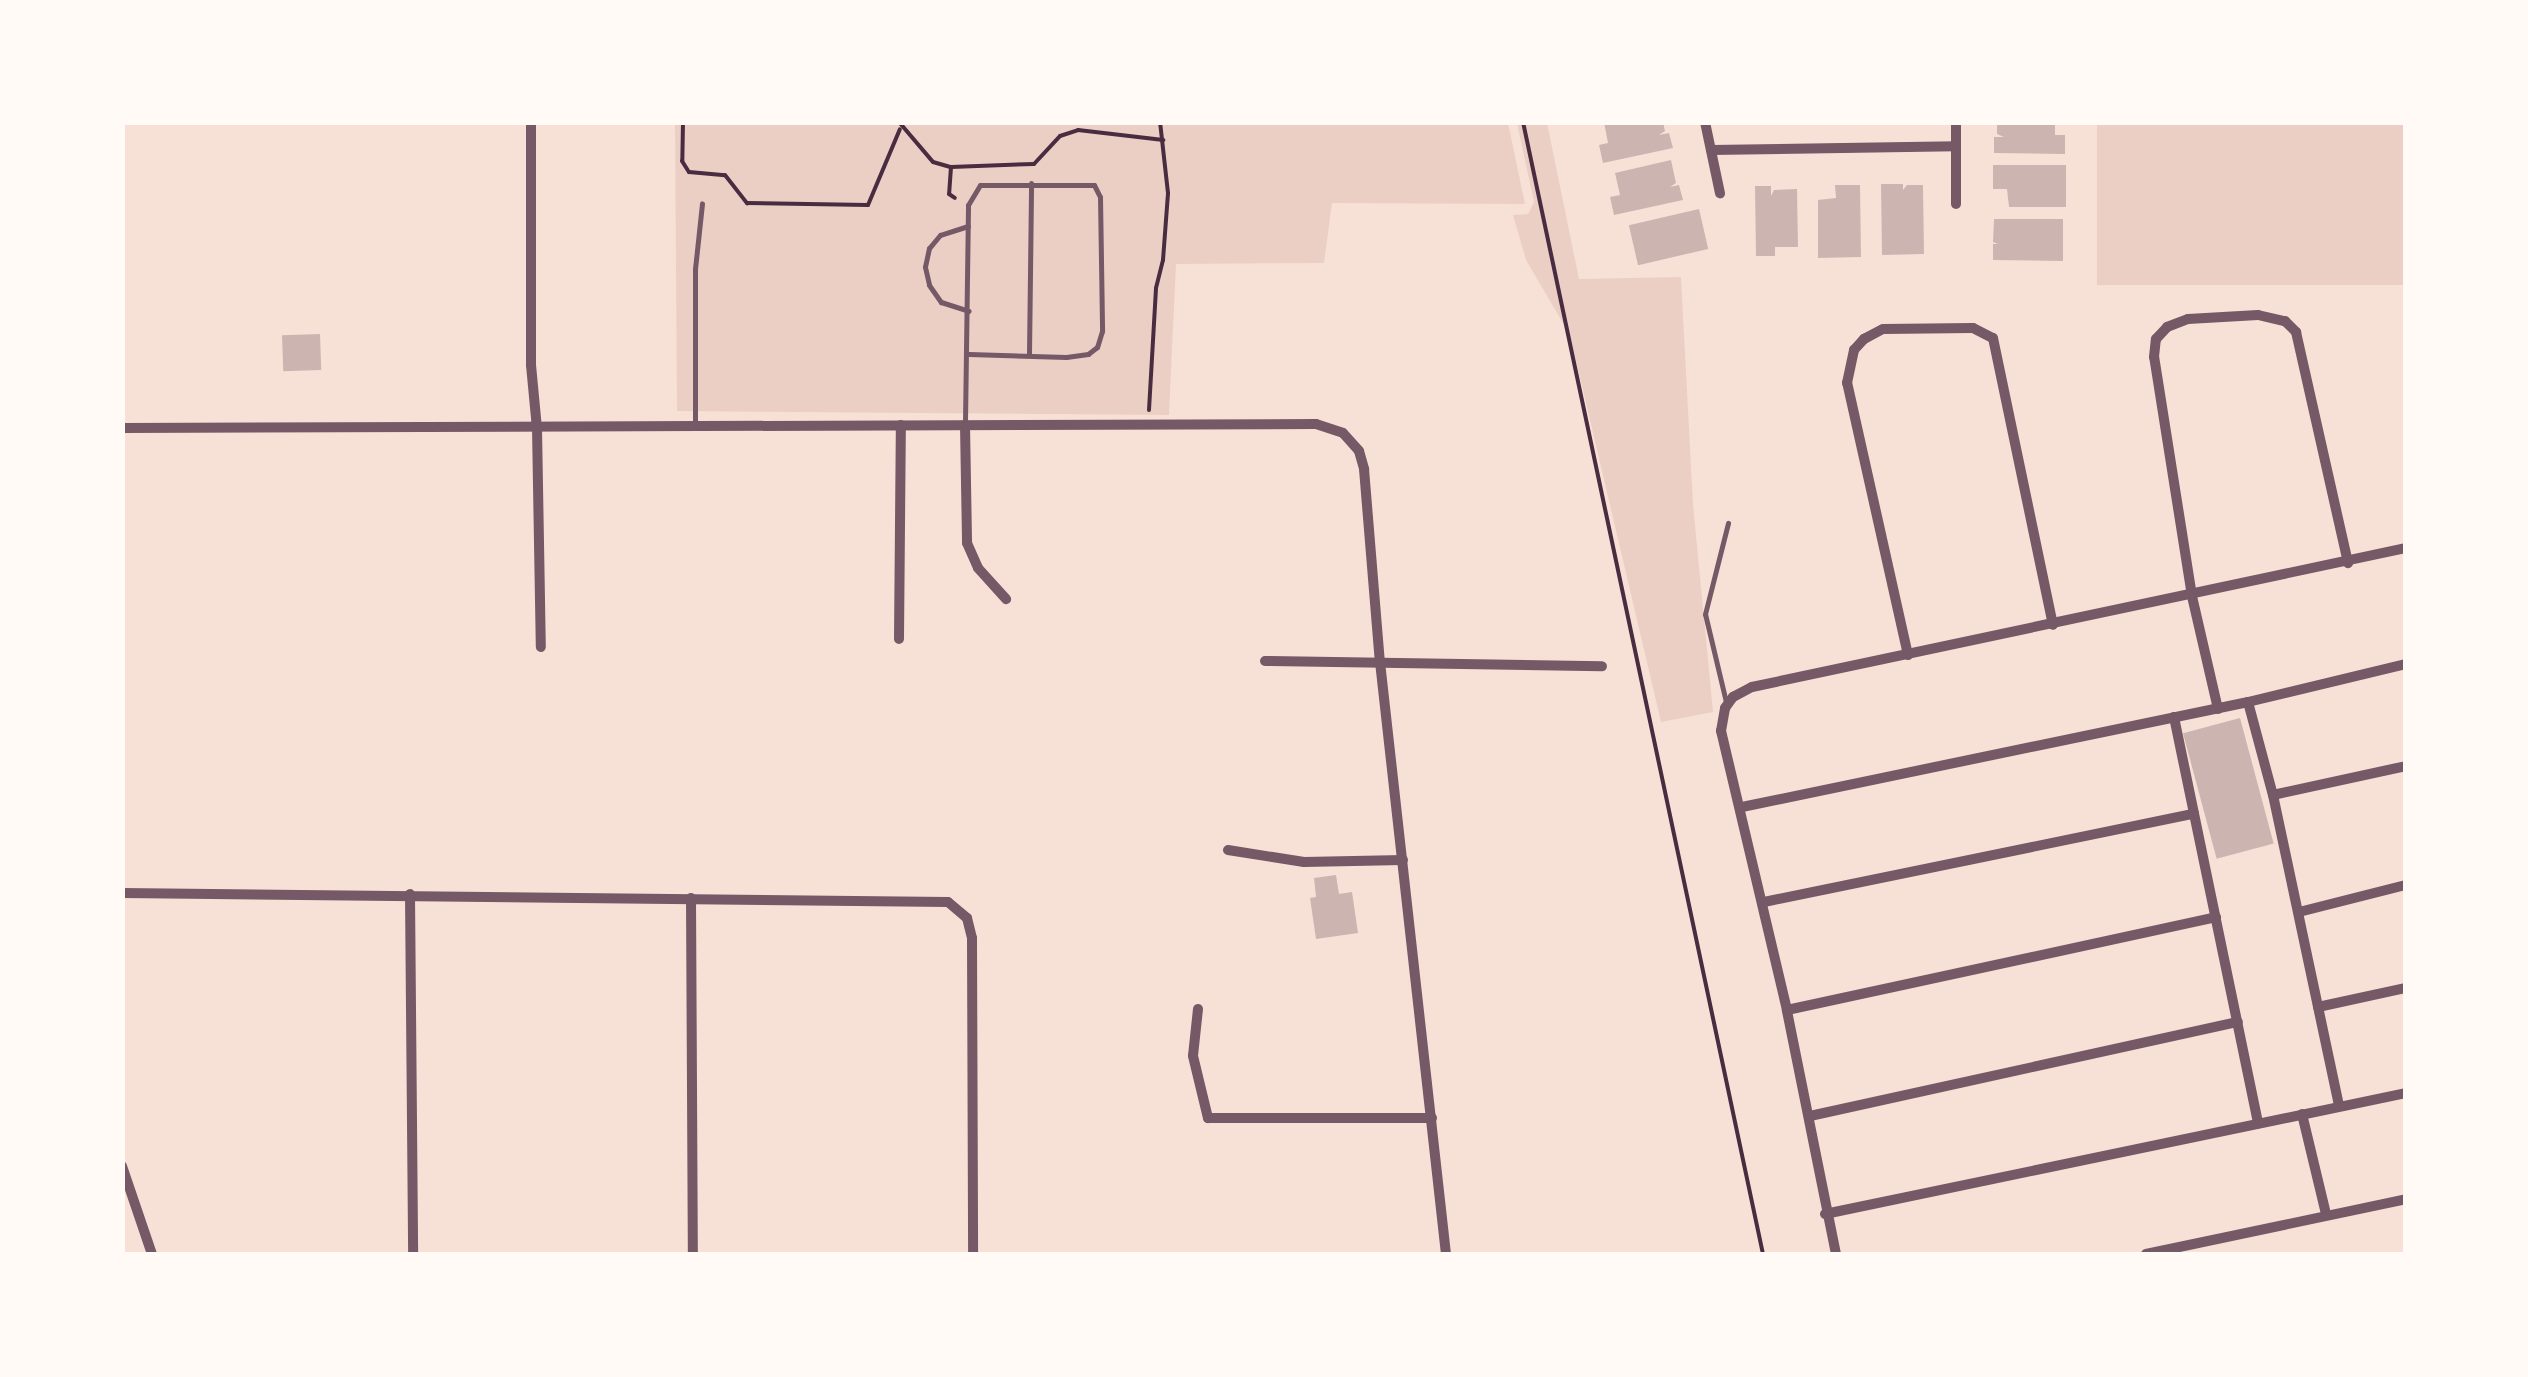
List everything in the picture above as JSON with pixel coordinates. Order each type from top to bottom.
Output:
[{"type":"street","points":[[531,122],[531,365],[537,428],[540,648]]},
{"type":"street","points":[[1705,122],[1720,193]]},
{"type":"street","points":[[1956,122],[1956,204]]},
{"type":"street","points":[[1710,150],[1956,146]]},
{"type":"street","points":[[2218,708],[2192,596],[2153,352],[2161,333],[2181,320],[2268,316],[2285,321],[2296,332],[2348,563]]},
{"type":"street","points":[[1908,655],[1847,382],[1854,350],[1876,330],[1973,328],[1992,338],[2052,625]]},
{"type":"street","points":[[122,428],[1149,424],[1316,424],[1335,428],[1351,438],[1364,469],[1380,662],[1446,1254]]},
{"type":"street","points":[[899,639],[901,425]]},
{"type":"street","points":[[965,425],[966,543],[978,568],[1006,599]]},
{"type":"street","points":[[1836,1254],[1825,1214],[1788,1010],[1721,731],[1727,705],[1752,688],[2406,548]]},
{"type":"street","points":[[1265,662],[1602,666]]},
{"type":"street","points":[[1742,807],[2248,702],[2406,664]]},
{"type":"street","points":[[2248,702],[2273,795],[2339,1106]]},
{"type":"street","points":[[2174,717],[2258,1123]]},
{"type":"street","points":[[2273,795],[2406,766]]},
{"type":"street","points":[[1764,902],[2194,814]]},
{"type":"street","points":[[1228,850],[1304,862],[1402,860]]},
{"type":"street","points":[[2299,912],[2406,885]]},
{"type":"street","points":[[122,893],[937,900],[960,909],[972,938],[973,1254]]},
{"type":"street","points":[[410,894],[413,1254]]},
{"type":"street","points":[[690,898],[693,1254]]},
{"type":"street","points":[[1788,1010],[2216,917]]},
{"type":"street","points":[[2318,1007],[2406,988]]},
{"type":"street","points":[[1198,1009],[1193,1056],[1208,1118],[1432,1118]]},
{"type":"street","points":[[1810,1116],[2238,1022]]},
{"type":"street","points":[[1825,1214],[2406,1093]]},
{"type":"street","points":[[2302,1114],[2326,1214]]},
{"type":"street","points":[[122,1166],[152,1254]]},
{"type":"street","points":[[2146,1254],[2406,1198]]},
{"type":"lane","points":[[1029,355],[1031,183]]},
{"type":"lane","points":[[965,425],[969,354],[968,205],[980,185],[1094,185],[1100,196],[1102,331],[1098,347],[1088,354],[969,354]]},
{"type":"lane","points":[[695,426],[695,269],[702,203]]},
{"type":"lane","points":[[968,226],[940,235],[929,248],[925,267],[929,285],[941,302],[969,311]]},
{"type":"lane","points":[[1727,705],[1710,652],[1705,614],[1728,523]]},
{"type":"path","points":[[683,122],[682,162],[689,172],[725,175],[747,203],[868,205],[900,126],[933,162],[951,167],[1034,164],[1060,136],[1078,130],[1164,140]]},
{"type":"path","points":[[1149,424],[1156,288],[1163,260],[1168,194],[1160,122]]},
{"type":"path","points":[[1523,122],[1763,1254]]},
{"type":"path","points":[[951,167],[949,194],[968,205]]},
{"type":"shaded area","points":[[675,123],[1508,123],[1525,204],[1332,203],[1324,263],[1176,264],[1169,415],[677,411]]},
{"type":"shaded area","points":[[1517,123],[1547,123],[1579,279],[1681,277],[1693,504],[1713,712],[1661,722],[1570,335],[1526,260],[1513,215],[1528,214],[1534,202]]},
{"type":"shaded area","points":[[2097,123],[2405,123],[2405,285],[2097,285]]},
{"type":"building","points":[[1604,122],[1663,122],[1665,131],[1659,135],[1669,133],[1673,148],[1603,163],[1599,145],[1608,143]]},
{"type":"building","points":[[1997,122],[2055,122],[2055,135],[2065,135],[2065,154],[1994,153],[1994,137],[2004,137],[1997,134]]},
{"type":"building","points":[[1671,160],[1676,183],[1670,187],[1679,185],[1683,200],[1614,215],[1610,197],[1620,195],[1615,173]]},
{"type":"building","points":[[1993,165],[2066,165],[2066,207],[2009,207],[2007,189],[1993,189]]},
{"type":"building","points":[[1881,184],[1903,184],[1903,190],[1907,185],[1923,185],[1924,254],[1882,255]]},
{"type":"building","points":[[1835,185],[1860,185],[1861,257],[1818,258],[1818,200],[1836,198]]},
{"type":"building","points":[[1755,186],[1771,186],[1771,196],[1774,190],[1797,189],[1798,247],[1775,247],[1775,256],[1756,256]]},
{"type":"building","points":[[1699,209],[1708,249],[1638,265],[1629,225]]},
{"type":"building","points":[[1994,219],[2063,219],[2063,261],[1993,260],[1993,244],[1998,244],[1993,242]]},
{"type":"building","points":[[320,334],[321,370],[283,371],[282,335]]},
{"type":"building","points":[[2240,718],[2274,844],[2217,859],[2183,733]]},
{"type":"building","points":[[1336,875],[1339,894],[1352,892],[1358,933],[1316,939],[1310,898],[1316,897],[1314,878]]}]
